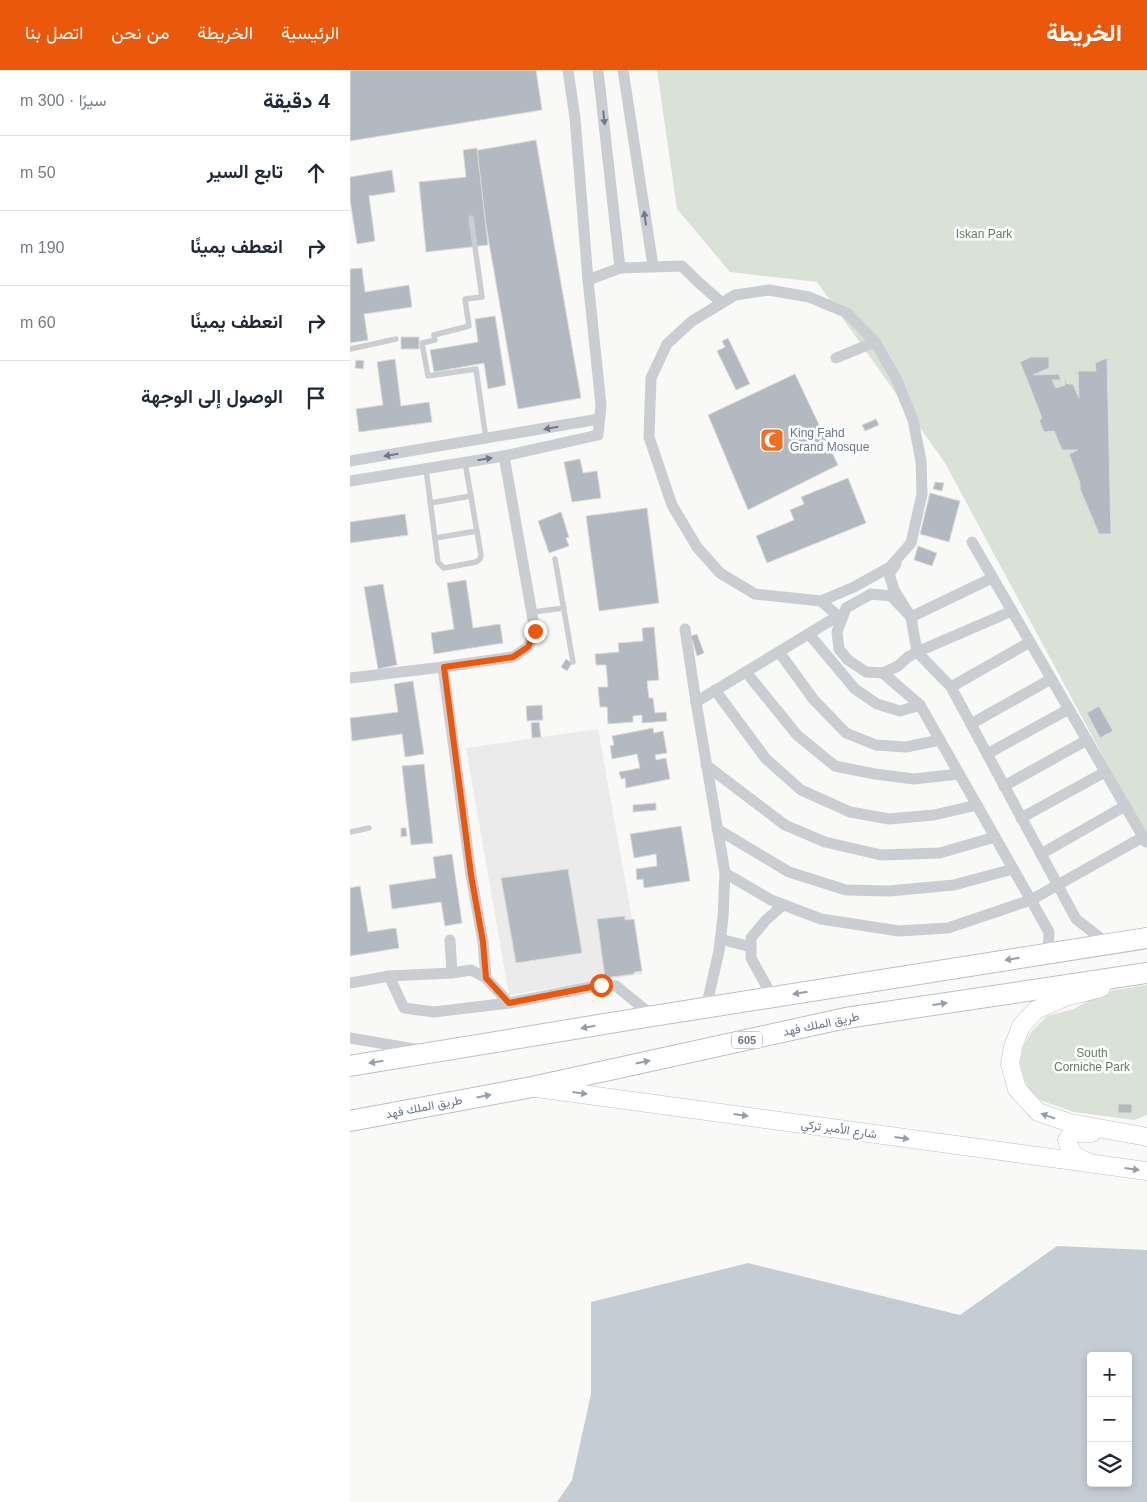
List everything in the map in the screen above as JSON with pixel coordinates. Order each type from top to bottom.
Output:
[{"type":"highway","points":[[350,1066],[1147,938]]},
{"type":"highway","name":"طريق الملك فهد","points":[[350,1121],[532,1087],[846,1018],[1147,975]]},
{"type":"highway","points":[[894,978],[878,985],[873,996],[879,1004],[899,1002],[908,1008]]},
{"type":"highway","points":[[831,988],[846,988],[858,991],[863,998],[862,1007],[846,1018]]},
{"type":"main road","points":[[1147,975],[1065,997],[1036,1010],[1021,1026],[1013,1047],[1010,1064],[1017,1089],[1038,1112],[1070,1123],[1147,1137]]},
{"type":"main road","name":"شارع الأمير تركي","points":[[532,1087],[1147,1171]]},
{"type":"main road","points":[[1094,1164],[1075,1158],[1069,1150],[1067,1140],[1072,1133],[1118,1132]]},
{"type":"street","points":[[350,481],[504,456],[598,435],[601,406],[588,280],[576,118],[568,70]]},
{"type":"street","points":[[598,70],[620,268]]},
{"type":"street","points":[[623,70],[652,266]]},
{"type":"street","points":[[588,280],[620,268],[682,266],[722,302]]},
{"type":"street","points":[[769,290],[810,297],[847,313],[875,342],[896,378],[913,420],[921,461],[922,494],[911,543],[890,567],[854,587],[821,601],[755,594],[720,573],[697,547],[672,505],[649,437],[651,378],[667,344],[692,321],[722,302],[735,295],[769,290]]},
{"type":"street","points":[[836,358],[875,342]]},
{"type":"street","points":[[350,462],[600,420]]},
{"type":"street","points":[[350,678],[513,657],[528,647],[535,631],[504,456]]},
{"type":"street","points":[[725,873],[771,900],[821,920],[899,931],[948,928],[1031,900],[1145,840],[972,542]]},
{"type":"street","points":[[905,550],[889,574],[894,590],[911,617],[917,652],[951,687],[1076,919],[1108,944]]},
{"type":"street","points":[[911,617],[992,578]]},
{"type":"street","points":[[837,632],[846,608],[871,594],[891,596],[911,617]]},
{"type":"street","points":[[821,601],[838,616]]},
{"type":"street","points":[[838,616],[839,648],[848,660],[866,672],[883,672],[898,666],[917,652],[1012,611]]},
{"type":"street","points":[[696,702],[838,616]]},
{"type":"street","points":[[685,629],[725,873],[720,939],[706,1008]]},
{"type":"street","points":[[809,634],[856,688],[877,704],[900,711],[920,705]]},
{"type":"street","points":[[951,687],[1030,642]]},
{"type":"street","points":[[779,652],[814,700],[846,733],[876,745],[906,747],[940,740]]},
{"type":"street","points":[[444,667],[468,856],[483,942],[486,978]]},
{"type":"street","points":[[746,672],[797,735],[835,766],[914,779],[959,774]]},
{"type":"street","points":[[883,672],[920,705],[1049,932],[1048,953]]},
{"type":"street","points":[[971,724],[1051,679]]},
{"type":"street","points":[[715,690],[766,759],[801,790],[850,812],[888,818],[934,815],[977,805]]},
{"type":"street","points":[[987,754],[1069,709]]},
{"type":"street","points":[[1004,786],[1087,740]]},
{"type":"street","points":[[706,765],[785,825],[825,842],[881,855],[940,853],[995,837]]},
{"type":"street","points":[[1021,818],[1106,772]]},
{"type":"street","points":[[1041,854],[1125,806]]},
{"type":"street","points":[[717,829],[789,872],[846,890],[889,891],[954,885],[1013,869]]},
{"type":"street","points":[[773,998],[751,958],[751,938],[783,905]]},
{"type":"street","points":[[720,939],[751,947]]},
{"type":"street","points":[[450,940],[452,973]]},
{"type":"street","points":[[350,983],[389,976],[452,973],[471,970],[486,978],[509,1003]]},
{"type":"street","points":[[389,976],[404,1008],[434,1012],[509,1003],[601,985],[616,986],[653,1016]]},
{"type":"street","points":[[350,1038],[434,1052]]},
{"type":"lane","points":[[471,218],[482,297],[465,299],[469,326],[434,335],[436,340],[422,343],[428,376],[476,369],[486,439]]},
{"type":"lane","points":[[350,349],[396,339]]},
{"type":"lane","points":[[426,469],[438,562],[444,568],[476,562],[482,555],[465,462]]},
{"type":"lane","points":[[430,503],[471,496]]},
{"type":"lane","points":[[435,538],[477,531]]},
{"type":"lane","points":[[556,559],[573,662]]},
{"type":"lane","points":[[532,612],[564,608]]},
{"type":"lane","points":[[350,832],[369,828]]},
{"type":"shaded area","points":[[598,729],[642,974],[509,995],[466,748]]},
{"type":"shaded area","points":[[1057,1246],[1147,1250],[1147,1502],[557,1502],[572,1480],[591,1394],[591,1302],[748,1263],[960,1315]]},
{"type":"green space","name":"Iskan Park","points":[[657,70],[1147,70],[1147,838],[945,463],[817,282],[730,272],[677,209]]},
{"type":"green space","name":"South Corniche Park","points":[[1147,985],[1147,1115],[1134,1120],[1074,1112],[1042,1101],[1031,1092],[1024,1079],[1020,1063],[1023,1047],[1032,1031],[1047,1016],[1074,1009],[1103,992]]},
{"type":"building","points":[[350,70],[536,70],[542,110],[350,141]]},
{"type":"building","points":[[536,140],[581,398],[518,409],[473,151]]},
{"type":"building","points":[[477,148],[488,245],[426,252],[419,182],[466,177],[463,150]]},
{"type":"building","points":[[392,170],[395,192],[369,196],[375,241],[357,244],[350,200],[350,177]]},
{"type":"building","points":[[362,268],[365,292],[409,285],[412,307],[364,314],[368,340],[350,343],[350,269]]},
{"type":"building","points":[[495,316],[506,385],[488,389],[484,363],[434,372],[430,350],[478,342],[475,319]]},
{"type":"building","points":[[401,337],[419,337],[419,349],[401,349]]},
{"type":"building","points":[[728,338],[750,384],[736,390],[717,351],[725,347],[722,341]]},
{"type":"building","points":[[1031,357],[1049,357],[1049,368],[1033,375],[1059,374],[1061,380],[1052,380],[1056,388],[1065,385],[1065,378],[1067,384],[1073,384],[1079,398],[1078,371],[1096,371],[1095,363],[1107,358],[1111,534],[1099,534],[1080,489],[1080,483],[1069,454],[1078,450],[1062,450],[1054,431],[1044,432],[1039,420],[1042,418],[1020,362]]},
{"type":"building","points":[[395,359],[401,406],[429,402],[432,422],[359,432],[356,409],[383,405],[377,362]]},
{"type":"building","points":[[356,360],[364,361],[363,369],[355,368]]},
{"type":"building","name":"King Fahd Grand Mosque","points":[[795,374],[838,465],[748,510],[708,415]]},
{"type":"building","points":[[876,419],[879,425],[865,431],[862,425]]},
{"type":"building","points":[[580,459],[583,473],[597,471],[601,498],[572,502],[564,462]]},
{"type":"building","points":[[848,478],[866,523],[767,563],[756,536],[794,520],[790,510],[804,504],[801,497]]},
{"type":"building","points":[[935,482],[944,483],[942,491],[933,489]]},
{"type":"building","points":[[930,493],[960,501],[949,542],[920,534]]},
{"type":"building","points":[[647,508],[659,603],[599,611],[586,516]]},
{"type":"building","points":[[561,512],[569,537],[566,538],[569,546],[549,553],[538,521]]},
{"type":"building","points":[[405,514],[408,535],[350,543],[350,522]]},
{"type":"building","points":[[918,546],[937,553],[932,566],[914,560]]},
{"type":"building","points":[[466,580],[473,628],[500,624],[503,643],[434,654],[431,633],[454,629],[447,583]]},
{"type":"building","points":[[383,584],[397,665],[378,669],[364,587]]},
{"type":"building","points":[[654,627],[659,680],[647,681],[649,698],[653,698],[655,713],[666,712],[667,721],[642,723],[642,715],[633,716],[633,722],[608,724],[607,707],[600,707],[598,687],[608,687],[606,665],[596,665],[595,654],[619,652],[618,643],[643,641],[642,628]]},
{"type":"building","points":[[697,634],[704,653],[697,656],[691,636]]},
{"type":"building","points":[[566,659],[572,663],[567,671],[561,667]]},
{"type":"building","points":[[413,681],[424,754],[405,757],[402,734],[352,741],[350,718],[398,712],[394,684]]},
{"type":"building","points":[[542,705],[543,720],[527,721],[526,706]]},
{"type":"building","points":[[1099,706],[1113,731],[1100,738],[1087,713]]},
{"type":"building","points":[[539,722],[541,737],[532,738],[531,723]]},
{"type":"building","points":[[653,728],[654,733],[663,731],[667,753],[655,755],[656,760],[666,758],[670,779],[626,788],[625,778],[621,779],[619,772],[640,768],[637,754],[612,759],[610,746],[614,745],[612,736]]},
{"type":"building","points":[[424,764],[433,843],[411,845],[402,766]]},
{"type":"building","points":[[656,803],[656,810],[633,812],[633,805]]},
{"type":"building","points":[[681,826],[690,881],[644,888],[643,879],[637,880],[636,869],[657,866],[656,854],[634,858],[630,834]]},
{"type":"building","points":[[401,828],[406,828],[407,836],[401,837]]},
{"type":"building","points":[[452,854],[462,923],[445,926],[441,902],[392,909],[389,885],[436,878],[433,857]]},
{"type":"building","points":[[568,869],[582,953],[516,963],[501,878]]},
{"type":"building","points":[[360,886],[368,932],[396,928],[399,948],[350,956],[350,888]]},
{"type":"building","points":[[625,916],[625,920],[634,919],[642,971],[605,978],[597,919]]},
{"type":"building","points":[[1118,1104],[1132,1104],[1132,1113],[1118,1113]]},
{"type":"place","name":"King Fahd Grand Mosque","points":[[772,440]]},
{"type":"route","points":[[535,631],[528,647],[513,657],[444,667],[471,875],[483,942],[486,978],[509,1003],[601,985]]}]
